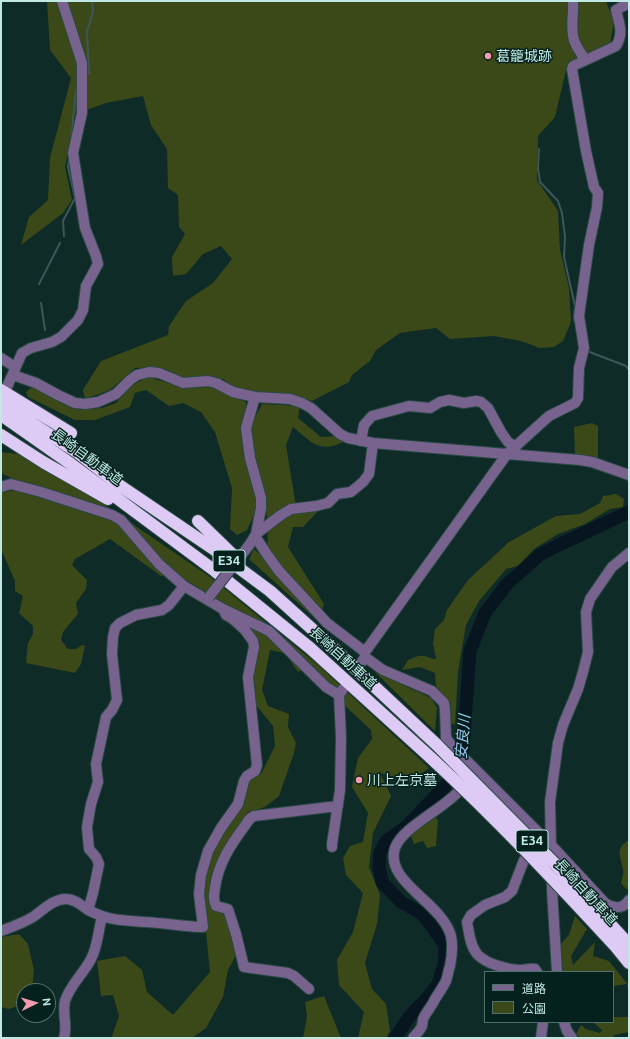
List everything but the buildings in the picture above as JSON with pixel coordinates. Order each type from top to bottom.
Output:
[{"type":"highway","points":[[4,389],[71,433]]},
{"type":"highway","name":"長崎自動車道","points":[[1,403],[78,453],[119,484],[212,548],[270,591],[343,657],[481,788],[549,859],[623,944],[629,963]]},
{"type":"highway","name":"長崎自動車道","points":[[1,415],[169,536],[215,571],[310,648],[474,798],[547,872],[623,944]]},
{"type":"highway","points":[[1,435],[43,462],[78,481],[169,536]]},
{"type":"highway","points":[[198,521],[270,591]]},
{"type":"street","points":[[4,389],[22,352],[52,342],[60,337],[78,320],[83,310],[86,286],[98,264],[85,228],[73,153],[82,113],[82,63],[62,1]]},
{"type":"street","points":[[573,1],[574,10],[572,30],[574,42],[585,60]]},
{"type":"street","points":[[364,657],[507,454],[549,416],[575,403],[578,398],[579,368],[584,348],[580,316],[589,244],[598,200],[598,193],[594,187],[586,151],[572,69],[573,66],[616,46],[625,31],[616,10],[629,3]]},
{"type":"street","points":[[1,358],[14,371],[58,395],[85,404],[98,402],[116,394],[137,375],[149,372],[183,383],[208,381],[216,383],[233,392],[255,398],[290,400],[302,403],[311,408],[340,434],[348,438],[361,441],[592,462],[629,475]]},
{"type":"street","points":[[254,538],[261,508],[261,498],[250,458],[246,428],[255,398]]},
{"type":"street","points":[[361,441],[364,425],[372,416],[409,406],[430,408],[440,402],[449,400],[464,403],[476,401],[481,402],[488,408],[508,442],[516,447]]},
{"type":"street","points":[[208,599],[254,538],[281,515],[291,509],[328,503],[337,494],[351,492],[363,482],[369,474],[373,443]]},
{"type":"street","points":[[1,487],[12,484],[112,515],[121,520],[159,564],[184,586],[223,609],[269,631],[326,687],[341,692],[340,790],[332,847]]},
{"type":"street","points":[[254,538],[279,571],[322,617],[364,657],[383,670],[432,691],[444,703],[446,738],[452,746],[552,846],[605,903],[610,907],[622,907],[628,904]]},
{"type":"street","points":[[557,971],[552,890],[550,802],[558,743],[563,724],[578,689],[588,652],[586,612],[590,599],[612,567],[629,553]]},
{"type":"street","points":[[88,910],[99,864],[96,857],[89,849],[87,827],[91,804],[98,782],[96,764],[106,717],[112,710],[117,700],[112,654],[112,637],[120,623],[136,615],[162,610],[169,605],[184,586]]},
{"type":"street","points":[[1,931],[18,925],[33,917],[58,900],[66,899],[75,900],[88,910],[102,917],[123,921],[200,928],[203,927],[199,894],[201,875],[208,851],[238,804],[244,781],[255,771],[257,765],[248,677],[254,647],[253,641],[245,630],[226,615],[223,609]]},
{"type":"street","points":[[413,1038],[419,1032],[423,1019],[446,980],[453,950],[451,936],[442,917],[404,882],[399,874],[394,863],[395,847],[408,832],[458,792],[472,771],[472,766]]},
{"type":"street","points":[[309,990],[294,976],[288,973],[244,967],[228,909],[216,906],[213,900],[217,874],[232,842],[250,818],[254,816],[338,806]]},
{"type":"street","points":[[524,860],[512,891],[505,897],[485,905],[471,915],[467,922],[472,945],[477,954],[498,966],[518,970],[535,969],[536,971]]},
{"type":"street","points":[[64,1038],[66,1032],[65,1002],[78,977],[86,968],[92,957],[97,943],[102,917]]},
{"type":"street","points":[[541,1038],[543,1023]]},
{"type":"street","points":[[564,1023],[572,1038]]},
{"type":"green space","points":[[47,1],[606,1],[614,22],[610,44],[568,62],[555,117],[538,136],[537,180],[558,211],[560,250],[569,288],[571,322],[563,341],[554,347],[540,348],[521,341],[494,336],[450,339],[436,328],[400,333],[376,350],[370,361],[352,375],[349,382],[312,401],[297,396],[258,393],[234,388],[223,379],[186,379],[160,367],[135,368],[110,390],[85,399],[83,390],[101,361],[168,335],[169,326],[186,301],[213,283],[232,259],[221,246],[203,254],[186,274],[173,276],[172,257],[185,234],[179,227],[178,195],[168,188],[167,149],[151,125],[143,96],[106,103],[75,114],[65,167],[72,200],[63,213],[21,245],[29,217],[48,200],[50,158],[71,78],[50,50]]},
{"type":"green space","points":[[147,377],[179,386],[212,386],[246,402],[258,507],[247,530],[237,535],[230,529],[232,488],[215,432],[201,412],[183,403],[169,406],[146,390],[135,393],[130,407],[95,420],[75,420],[28,397],[26,392],[32,387],[69,406],[86,409],[102,408],[116,403],[131,386]]},
{"type":"green space","points":[[262,404],[300,406],[298,418],[321,437],[337,436],[345,441],[329,447],[323,447],[311,442],[293,427],[286,445],[297,512],[319,510],[303,527],[293,527],[288,547],[324,604],[319,622],[249,559],[254,549],[267,561],[268,521],[253,456],[250,427]]},
{"type":"green space","points":[[592,423],[598,426],[598,460],[575,455],[574,427]]},
{"type":"green space","points":[[1,452],[18,454],[86,492],[210,577],[318,665],[429,768],[411,782],[380,773],[391,796],[373,833],[369,867],[380,895],[377,924],[365,963],[372,989],[386,1004],[390,1031],[386,1038],[358,1038],[364,1012],[339,985],[337,960],[353,932],[363,893],[346,875],[343,858],[350,846],[363,842],[368,813],[352,787],[358,758],[372,739],[371,730],[303,670],[298,672],[285,653],[270,650],[262,690],[268,706],[289,714],[288,727],[296,743],[279,796],[265,807],[248,812],[217,860],[211,882],[211,904],[226,911],[237,953],[228,970],[223,997],[206,1028],[192,1038],[113,1038],[112,1036],[119,1016],[113,995],[101,996],[97,961],[125,956],[142,970],[147,992],[173,1015],[210,972],[202,892],[211,852],[248,779],[261,774],[275,746],[273,726],[255,704],[252,672],[256,647],[233,609],[173,572],[161,576],[110,539],[75,559],[72,565],[87,580],[86,589],[76,603],[78,614],[63,632],[61,640],[68,649],[76,649],[82,645],[85,646],[81,664],[75,673],[26,663],[28,643],[33,634],[33,626],[19,613],[23,596],[15,591],[15,581],[1,549],[1,493],[14,490],[16,480],[1,473]]},
{"type":"green space","points":[[616,494],[624,499],[623,507],[610,509],[585,524],[558,534],[534,549],[518,566],[506,569],[479,601],[466,625],[458,672],[455,725],[451,723],[450,703],[436,686],[435,673],[420,667],[402,670],[408,660],[418,656],[436,659],[433,643],[435,629],[444,620],[447,610],[468,580],[509,542],[556,516],[580,514],[600,503],[603,496]]},
{"type":"green space","points":[[375,672],[431,698],[437,708],[435,731]]},
{"type":"green space","points":[[434,816],[438,820],[436,846],[427,848],[423,841],[414,844],[410,834]]},
{"type":"green space","points":[[629,840],[629,885],[627,890],[621,883],[623,872],[620,850],[621,846]]},
{"type":"green space","points":[[575,916],[587,929],[571,956],[573,965],[595,942],[593,956],[609,961],[629,986],[629,996],[627,984],[614,986],[614,971],[563,971],[559,946],[569,935]]},
{"type":"green space","points":[[19,934],[28,944],[34,970],[33,983],[16,983],[16,1007],[9,1009],[1,1007],[1,937]]},
{"type":"green space","points":[[324,996],[341,1038],[303,1038],[307,1016],[305,1002]]},
{"type":"green space","points":[[614,1017],[629,1017],[629,1032],[614,1035],[613,1038],[580,1038],[576,1034],[581,1025],[586,1029],[600,1033],[602,1030],[594,1023],[614,1023]]},
{"type":"waterway","points":[[89,74],[87,32],[93,11],[92,1]]},
{"type":"waterway","points":[[71,141],[76,90]]},
{"type":"waterway","points":[[539,149],[538,168],[540,182],[558,201],[562,213],[565,237],[564,257],[575,306],[575,322]]},
{"type":"waterway","points":[[64,236],[63,221],[75,198],[68,167],[69,157]]},
{"type":"waterway","points":[[39,284],[60,243]]},
{"type":"waterway","points":[[41,303],[45,330]]},
{"type":"waterway","points":[[587,351],[626,366],[629,370]]},
{"type":"waterway","name":"安良川","points":[[395,1038],[409,1017],[438,984],[445,962],[445,946],[421,913],[401,902],[382,882],[379,867],[380,852],[386,841],[407,826],[460,770],[463,749],[470,651],[485,613],[507,584],[541,554],[629,512]]},
{"type":"place","name":"葛籠城跡","points":[[488,56]]},
{"type":"place","name":"川上左京墓","points":[[359,780]]}]
